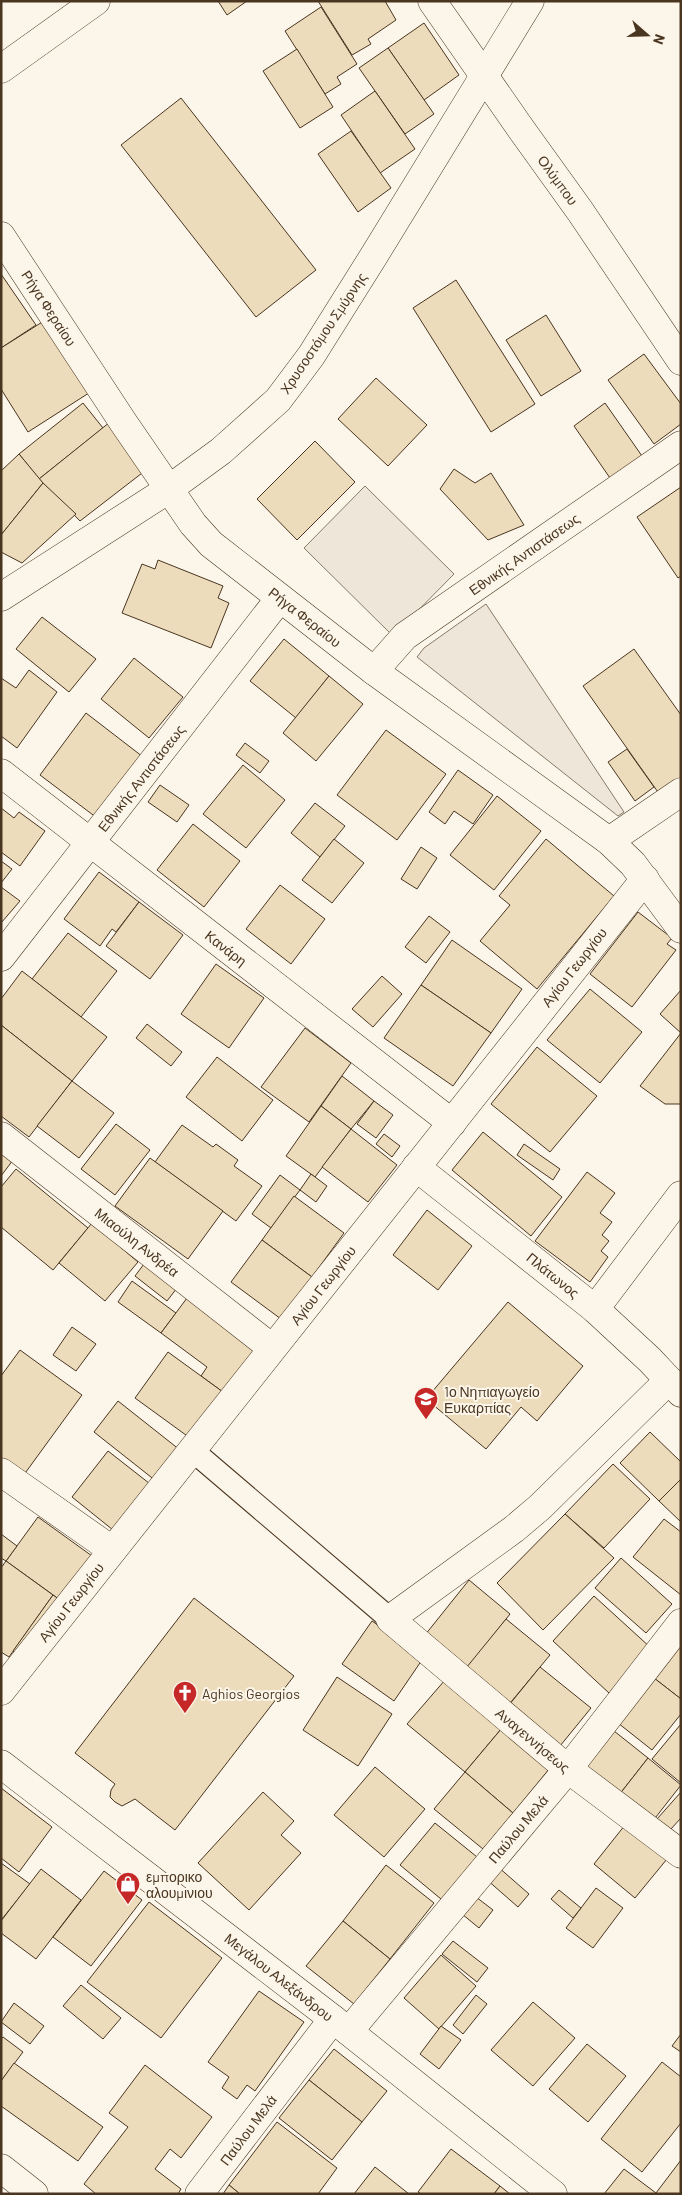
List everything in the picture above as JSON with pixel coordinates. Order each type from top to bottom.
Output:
[{"type":"street","points":[[1,69],[96,1]]},
{"type":"street","name":"Ολύμπου","points":[[432,1],[580,211],[681,361]]},
{"type":"street","name":"Χρυσοστόμου Σμύρνης","points":[[1,597],[170,489],[250,427],[267,411],[294,380],[375,254],[530,1]]},
{"type":"street","name":"Ρήγα Φεραίου","points":[[1,236],[123,422],[194,524],[211,544],[374,671],[609,841],[623,853],[681,930]]},
{"type":"street","name":"Εθνικής Αντιστάσεως","points":[[374,671],[405,636],[681,445]]},
{"type":"street","name":"Εθνικής Αντιστάσεως","points":[[1,957],[280,598]]},
{"type":"street","name":"Κανάρη","points":[[1,772],[452,1123]]},
{"type":"street","points":[[609,841],[681,792]]},
{"type":"street","name":"Αγίου Γεωργίου","points":[[1,1691],[644,879]]},
{"type":"street","name":"Μιαούλη Ανδρέα","points":[[1,1136],[272,1348]]},
{"type":"street","name":"Πλάτωνος","points":[[416,1166],[594,1309],[675,1386]]},
{"type":"street","points":[[594,1309],[681,1195]]},
{"type":"street","points":[[192,1450],[390,1620],[514,1529],[675,1386]]},
{"type":"street","points":[[1,1472],[112,1550]]},
{"type":"street","name":"Αναγεννήσεως","points":[[390,1620],[568,1769],[679,1848]]},
{"type":"street","name":"Παύλου Μελά","points":[[199,2194],[341,2025],[568,1769],[681,1623]]},
{"type":"street","name":"Μεγάλου Αλεξάνδρου","points":[[1,1764],[341,2025],[553,2194]]},
{"type":"street","points":[[1,2168],[34,2194]]},
{"type":"shaded area","points":[[365,486],[454,574],[393,636],[304,548]]},
{"type":"shaded area","points":[[486,604],[624,812],[618,816],[417,657],[424,648]]},
{"type":"building","points":[[218,1],[247,1],[227,15]]},
{"type":"building","points":[[318,1],[385,1],[396,20],[368,39],[371,44],[352,55]]},
{"type":"building","points":[[321,7],[357,64],[337,77],[341,84],[325,94],[285,31]]},
{"type":"building","points":[[424,23],[459,75],[424,100],[388,48]]},
{"type":"building","points":[[388,48],[434,114],[405,134],[359,68]]},
{"type":"building","points":[[297,49],[333,107],[300,128],[263,71]]},
{"type":"building","points":[[375,91],[415,149],[380,173],[341,115]]},
{"type":"building","points":[[181,98],[316,270],[256,317],[121,145]]},
{"type":"building","points":[[351,131],[391,188],[358,212],[318,154]]},
{"type":"building","points":[[1,274],[36,325],[1,348]]},
{"type":"building","points":[[456,280],[535,404],[491,432],[413,308]]},
{"type":"building","points":[[546,315],[581,371],[541,396],[506,340]]},
{"type":"building","points":[[47,319],[92,391],[28,432],[1,389],[1,348]]},
{"type":"building","points":[[644,354],[681,404],[681,424],[654,444],[608,380]]},
{"type":"building","points":[[376,378],[427,425],[388,466],[338,419]]},
{"type":"building","points":[[83,403],[103,428],[39,479],[19,454]]},
{"type":"building","points":[[605,403],[642,456],[610,478],[574,426]]},
{"type":"building","points":[[110,422],[146,470],[80,521],[39,479]]},
{"type":"building","points":[[315,441],[355,482],[297,540],[257,499]]},
{"type":"building","points":[[19,454],[43,483],[1,535],[1,471]]},
{"type":"building","points":[[454,469],[475,483],[491,473],[524,525],[488,540],[440,489]]},
{"type":"building","points":[[43,483],[76,514],[22,563],[1,552],[1,535]]},
{"type":"building","points":[[681,487],[681,576],[678,578],[637,517]]},
{"type":"building","points":[[158,560],[223,586],[218,598],[229,603],[211,648],[122,613],[142,564],[155,569]]},
{"type":"building","points":[[42,617],[96,659],[69,692],[16,649]]},
{"type":"building","points":[[284,639],[329,676],[296,718],[250,681]]},
{"type":"building","points":[[634,649],[681,715],[681,781],[660,795],[583,686]]},
{"type":"building","points":[[134,658],[183,697],[149,738],[101,699]]},
{"type":"building","points":[[29,670],[57,692],[17,748],[1,736],[1,678],[16,688]]},
{"type":"building","points":[[329,676],[363,704],[316,761],[283,733]]},
{"type":"building","points":[[86,713],[147,760],[101,821],[40,775]]},
{"type":"building","points":[[386,730],[446,774],[397,840],[337,795]]},
{"type":"building","points":[[245,743],[269,761],[260,773],[236,755]]},
{"type":"building","points":[[627,749],[654,787],[635,801],[608,762]]},
{"type":"building","points":[[243,765],[285,800],[246,848],[203,814]]},
{"type":"building","points":[[458,770],[493,795],[473,824],[454,811],[445,824],[429,812]]},
{"type":"building","points":[[160,785],[189,805],[177,822],[148,802]]},
{"type":"building","points":[[497,796],[541,831],[494,890],[450,855]]},
{"type":"building","points":[[315,803],[345,826],[320,857],[291,833]]},
{"type":"building","points":[[1,808],[14,818],[19,812],[45,831],[20,866],[1,852]]},
{"type":"building","points":[[193,824],[240,861],[204,907],[157,870]]},
{"type":"building","points":[[334,839],[364,863],[332,903],[302,880]]},
{"type":"building","points":[[546,839],[614,896],[537,989],[480,941],[510,905],[499,896]]},
{"type":"building","points":[[421,847],[437,858],[417,889],[401,879]]},
{"type":"building","points":[[1,861],[12,869],[1,883]]},
{"type":"building","points":[[99,872],[139,902],[116,932],[112,929],[100,946],[64,919]]},
{"type":"building","points":[[280,885],[325,919],[291,964],[246,929]]},
{"type":"building","points":[[1,887],[20,901],[1,923]]},
{"type":"building","points":[[139,902],[183,935],[150,979],[106,946]]},
{"type":"building","points":[[638,912],[672,938],[667,944],[676,950],[632,1007],[590,974]]},
{"type":"building","points":[[429,916],[450,932],[426,963],[405,947]]},
{"type":"building","points":[[68,933],[117,971],[81,1017],[32,979]]},
{"type":"building","points":[[452,940],[522,989],[491,1033],[421,985]]},
{"type":"building","points":[[216,964],[264,998],[229,1048],[181,1014]]},
{"type":"building","points":[[22,971],[107,1037],[72,1081],[1,1025],[1,999]]},
{"type":"building","points":[[382,976],[402,994],[373,1027],[352,1009]]},
{"type":"building","points":[[421,985],[491,1033],[453,1086],[384,1038]]},
{"type":"building","points":[[590,989],[642,1032],[600,1083],[547,1040]]},
{"type":"building","points":[[681,990],[681,1033],[660,1014]]},
{"type":"building","points":[[147,1024],[182,1052],[171,1066],[136,1038]]},
{"type":"building","points":[[1,1025],[72,1081],[29,1137],[1,1116]]},
{"type":"building","points":[[305,1028],[351,1063],[309,1122],[261,1087]]},
{"type":"building","points":[[681,1033],[681,1104],[665,1104],[640,1086]]},
{"type":"building","points":[[537,1047],[597,1096],[550,1152],[491,1104]]},
{"type":"building","points":[[217,1057],[273,1100],[242,1141],[186,1097]]},
{"type":"building","points":[[342,1076],[374,1101],[351,1129],[321,1106]]},
{"type":"building","points":[[72,1081],[114,1113],[79,1158],[37,1126]]},
{"type":"building","points":[[374,1101],[393,1115],[376,1138],[357,1124]]},
{"type":"building","points":[[321,1106],[351,1129],[315,1177],[286,1156]]},
{"type":"building","points":[[116,1124],[150,1150],[115,1195],[81,1169]]},
{"type":"building","points":[[182,1125],[213,1147],[216,1144],[238,1160],[234,1166],[262,1186],[236,1221],[155,1162]]},
{"type":"building","points":[[351,1129],[397,1165],[368,1202],[322,1167]]},
{"type":"building","points":[[483,1132],[562,1197],[531,1236],[452,1170]]},
{"type":"building","points":[[384,1134],[400,1146],[392,1157],[376,1144]]},
{"type":"building","points":[[524,1144],[560,1169],[553,1180],[517,1155]]},
{"type":"building","points":[[1,1151],[13,1160],[1,1176]]},
{"type":"building","points":[[150,1158],[223,1211],[188,1259],[115,1206]]},
{"type":"building","points":[[16,1169],[88,1228],[53,1270],[1,1227],[1,1187]]},
{"type":"building","points":[[587,1172],[615,1193],[600,1213],[612,1222],[602,1235],[609,1241],[601,1251],[608,1257],[590,1282],[535,1241]]},
{"type":"building","points":[[311,1174],[327,1186],[316,1202],[300,1190]]},
{"type":"building","points":[[280,1175],[300,1190],[271,1228],[252,1214]]},
{"type":"building","points":[[294,1196],[344,1233],[312,1277],[262,1240]]},
{"type":"building","points":[[427,1210],[472,1246],[438,1290],[393,1255]]},
{"type":"building","points":[[92,1223],[138,1262],[105,1301],[59,1263]]},
{"type":"building","points":[[262,1240],[312,1277],[281,1319],[231,1282]]},
{"type":"building","points":[[144,1264],[177,1288],[167,1301],[135,1276]]},
{"type":"building","points":[[132,1281],[176,1313],[161,1333],[118,1302]]},
{"type":"building","points":[[187,1298],[264,1354],[223,1392],[201,1376],[207,1367],[161,1333]]},
{"type":"building","points":[[508,1302],[583,1366],[537,1421],[521,1407],[486,1449],[426,1399]]},
{"type":"building","points":[[72,1327],[96,1344],[76,1371],[53,1355]]},
{"type":"building","points":[[20,1350],[82,1395],[23,1476],[1,1460],[1,1376]]},
{"type":"building","points":[[168,1352],[223,1392],[190,1438],[135,1398]]},
{"type":"building","points":[[118,1401],[180,1450],[156,1481],[94,1432]]},
{"type":"building","points":[[650,1432],[681,1462],[681,1479],[659,1501],[620,1463]]},
{"type":"building","points":[[108,1451],[154,1487],[118,1534],[72,1497]]},
{"type":"building","points":[[613,1464],[650,1499],[604,1548],[565,1514]]},
{"type":"building","points":[[681,1479],[681,1522],[659,1501]]},
{"type":"building","points":[[565,1514],[614,1558],[543,1630],[497,1583]]},
{"type":"building","points":[[38,1517],[99,1561],[67,1605],[6,1561]]},
{"type":"building","points":[[664,1519],[681,1532],[681,1595],[633,1557]]},
{"type":"building","points":[[1,1534],[17,1546],[6,1561],[1,1558]]},
{"type":"building","points":[[621,1558],[672,1604],[646,1633],[595,1588]]},
{"type":"building","points":[[6,1561],[53,1595],[9,1657],[1,1652],[1,1568]]},
{"type":"building","points":[[469,1580],[510,1614],[467,1669],[425,1635]]},
{"type":"building","points":[[53,1595],[67,1605],[24,1659],[13,1651]]},
{"type":"building","points":[[594,1596],[651,1648],[609,1693],[553,1641]]},
{"type":"building","name":"Aghios Georgios","points":[[194,1598],[294,1676],[175,1830],[135,1799],[122,1806],[115,1802],[110,1797],[111,1790],[115,1784],[75,1753]]},
{"type":"building","points":[[506,1619],[550,1655],[506,1708],[462,1673]]},
{"type":"building","points":[[372,1621],[424,1657],[394,1701],[342,1664]]},
{"type":"building","points":[[681,1644],[681,1699],[654,1678]]},
{"type":"building","points":[[540,1667],[591,1708],[560,1746],[509,1705]]},
{"type":"building","points":[[337,1677],[392,1714],[358,1766],[303,1730]]},
{"type":"building","points":[[654,1678],[681,1699],[681,1714],[652,1750],[618,1723]]},
{"type":"building","points":[[445,1680],[502,1728],[465,1772],[407,1724]]},
{"type":"building","points":[[681,1724],[681,1783],[652,1759]]},
{"type":"building","points":[[609,1727],[648,1758],[619,1795],[580,1763]]},
{"type":"building","points":[[502,1728],[550,1768],[513,1813],[465,1772]]},
{"type":"building","points":[[648,1758],[681,1785],[652,1822],[619,1795]]},
{"type":"building","points":[[375,1767],[425,1809],[384,1857],[334,1815]]},
{"type":"building","points":[[465,1772],[513,1813],[483,1849],[434,1809]]},
{"type":"building","points":[[1,1788],[52,1827],[19,1872],[1,1858]]},
{"type":"building","points":[[263,1792],[294,1821],[281,1835],[301,1853],[249,1910],[198,1863]]},
{"type":"building","points":[[681,1792],[681,1818],[670,1830],[657,1819]]},
{"type":"building","points":[[435,1823],[482,1861],[447,1904],[400,1865]]},
{"type":"building","points":[[625,1825],[667,1859],[635,1898],[594,1864]]},
{"type":"building","points":[[1,1863],[30,1884],[2,1919],[1,1918]]},
{"type":"building","points":[[386,1865],[434,1903],[390,1959],[343,1921]]},
{"type":"building","points":[[497,1866],[529,1894],[518,1907],[486,1879]]},
{"type":"building","points":[[41,1869],[81,1900],[36,1959],[1,1933],[1,1921]]},
{"type":"building","points":[[104,1871],[142,1900],[91,1966],[53,1937]]},
{"type":"building","points":[[596,1888],[623,1908],[593,1948],[566,1928]]},
{"type":"building","points":[[559,1890],[581,1908],[573,1918],[551,1899]]},
{"type":"building","points":[[476,1897],[493,1910],[479,1928],[462,1914]]},
{"type":"building","points":[[149,1902],[222,1958],[161,2038],[87,1982]]},
{"type":"building","points":[[343,1921],[390,1959],[354,2004],[306,1966]]},
{"type":"building","points":[[453,1941],[488,1968],[477,1982],[442,1954]]},
{"type":"building","points":[[441,1955],[476,1986],[439,2029],[404,1998]]},
{"type":"building","points":[[81,1985],[121,2018],[103,2039],[63,2006]]},
{"type":"building","points":[[259,1991],[304,2022],[255,2091],[247,2085],[237,2099],[222,2088],[229,2077],[208,2062]]},
{"type":"building","points":[[476,1995],[487,2004],[463,2034],[453,2025]]},
{"type":"building","points":[[533,2002],[575,2038],[533,2086],[491,2050]]},
{"type":"building","points":[[14,2003],[44,2026],[30,2044],[1,2022]]},
{"type":"building","points":[[441,2026],[461,2040],[439,2069],[420,2054]]},
{"type":"building","points":[[681,2034],[681,2052],[672,2046]]},
{"type":"building","points":[[3,2037],[23,2052],[1,2081],[1,2039]]},
{"type":"building","points":[[587,2044],[626,2076],[588,2122],[549,2089]]},
{"type":"building","points":[[334,2049],[387,2091],[362,2122],[309,2080]]},
{"type":"building","points":[[662,2062],[681,2077],[681,2123],[642,2172],[601,2139]]},
{"type":"building","points":[[14,2063],[103,2127],[78,2161],[1,2106],[1,2081]]},
{"type":"building","points":[[145,2065],[212,2117],[181,2158],[170,2149],[155,2169],[181,2189],[178,2194],[96,2194],[84,2184],[128,2127],[109,2113]]},
{"type":"building","points":[[309,2080],[362,2122],[332,2160],[279,2118]]},
{"type":"building","points":[[277,2122],[337,2168],[318,2194],[240,2194],[229,2185]]},
{"type":"building","points":[[451,2149],[500,2186],[494,2194],[421,2194],[418,2192]]},
{"type":"building","points":[[681,2160],[681,2194],[656,2194],[656,2193]]},
{"type":"building","points":[[375,2167],[409,2194],[354,2194]]},
{"type":"building","points":[[624,2169],[656,2193],[656,2194],[604,2194]]},
{"type":"building","points":[[229,2185],[240,2194],[223,2194]]},
{"type":"building","points":[[500,2186],[510,2194],[494,2194]]},
{"type":"place","name":"1ο Νηπιαγωγείο Ευκαρπίας","points":[[426,1420]]},
{"type":"place","name":"Aghios Georgios","points":[[185,1714]]},
{"type":"place","name":"εμπορικο αλουμινιου","points":[[128,1905]]}]
